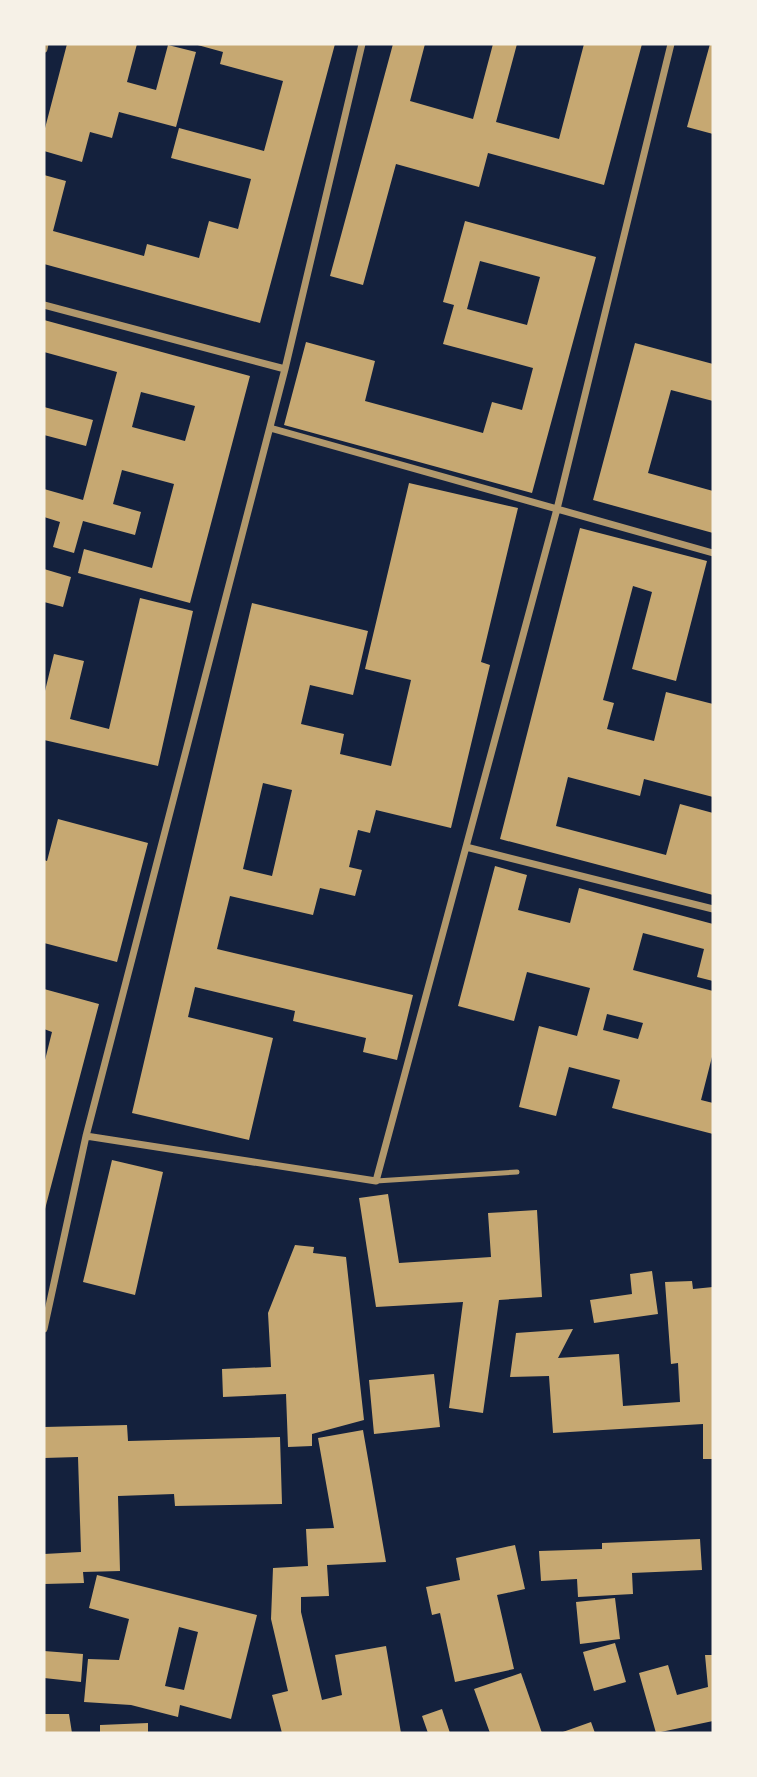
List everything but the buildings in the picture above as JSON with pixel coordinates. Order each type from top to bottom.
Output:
[{"type":"street","points":[[44,49],[45,44]]},
{"type":"street","points":[[44,1329],[86,1136],[285,369],[362,44]]},
{"type":"street","points":[[86,1136],[376,1181],[557,509],[671,44]]},
{"type":"street","points":[[44,305],[285,369]]},
{"type":"street","points":[[270,428],[713,553]]},
{"type":"street","points":[[466,847],[713,909]]},
{"type":"lane","points":[[376,1181],[517,1172]]}]
